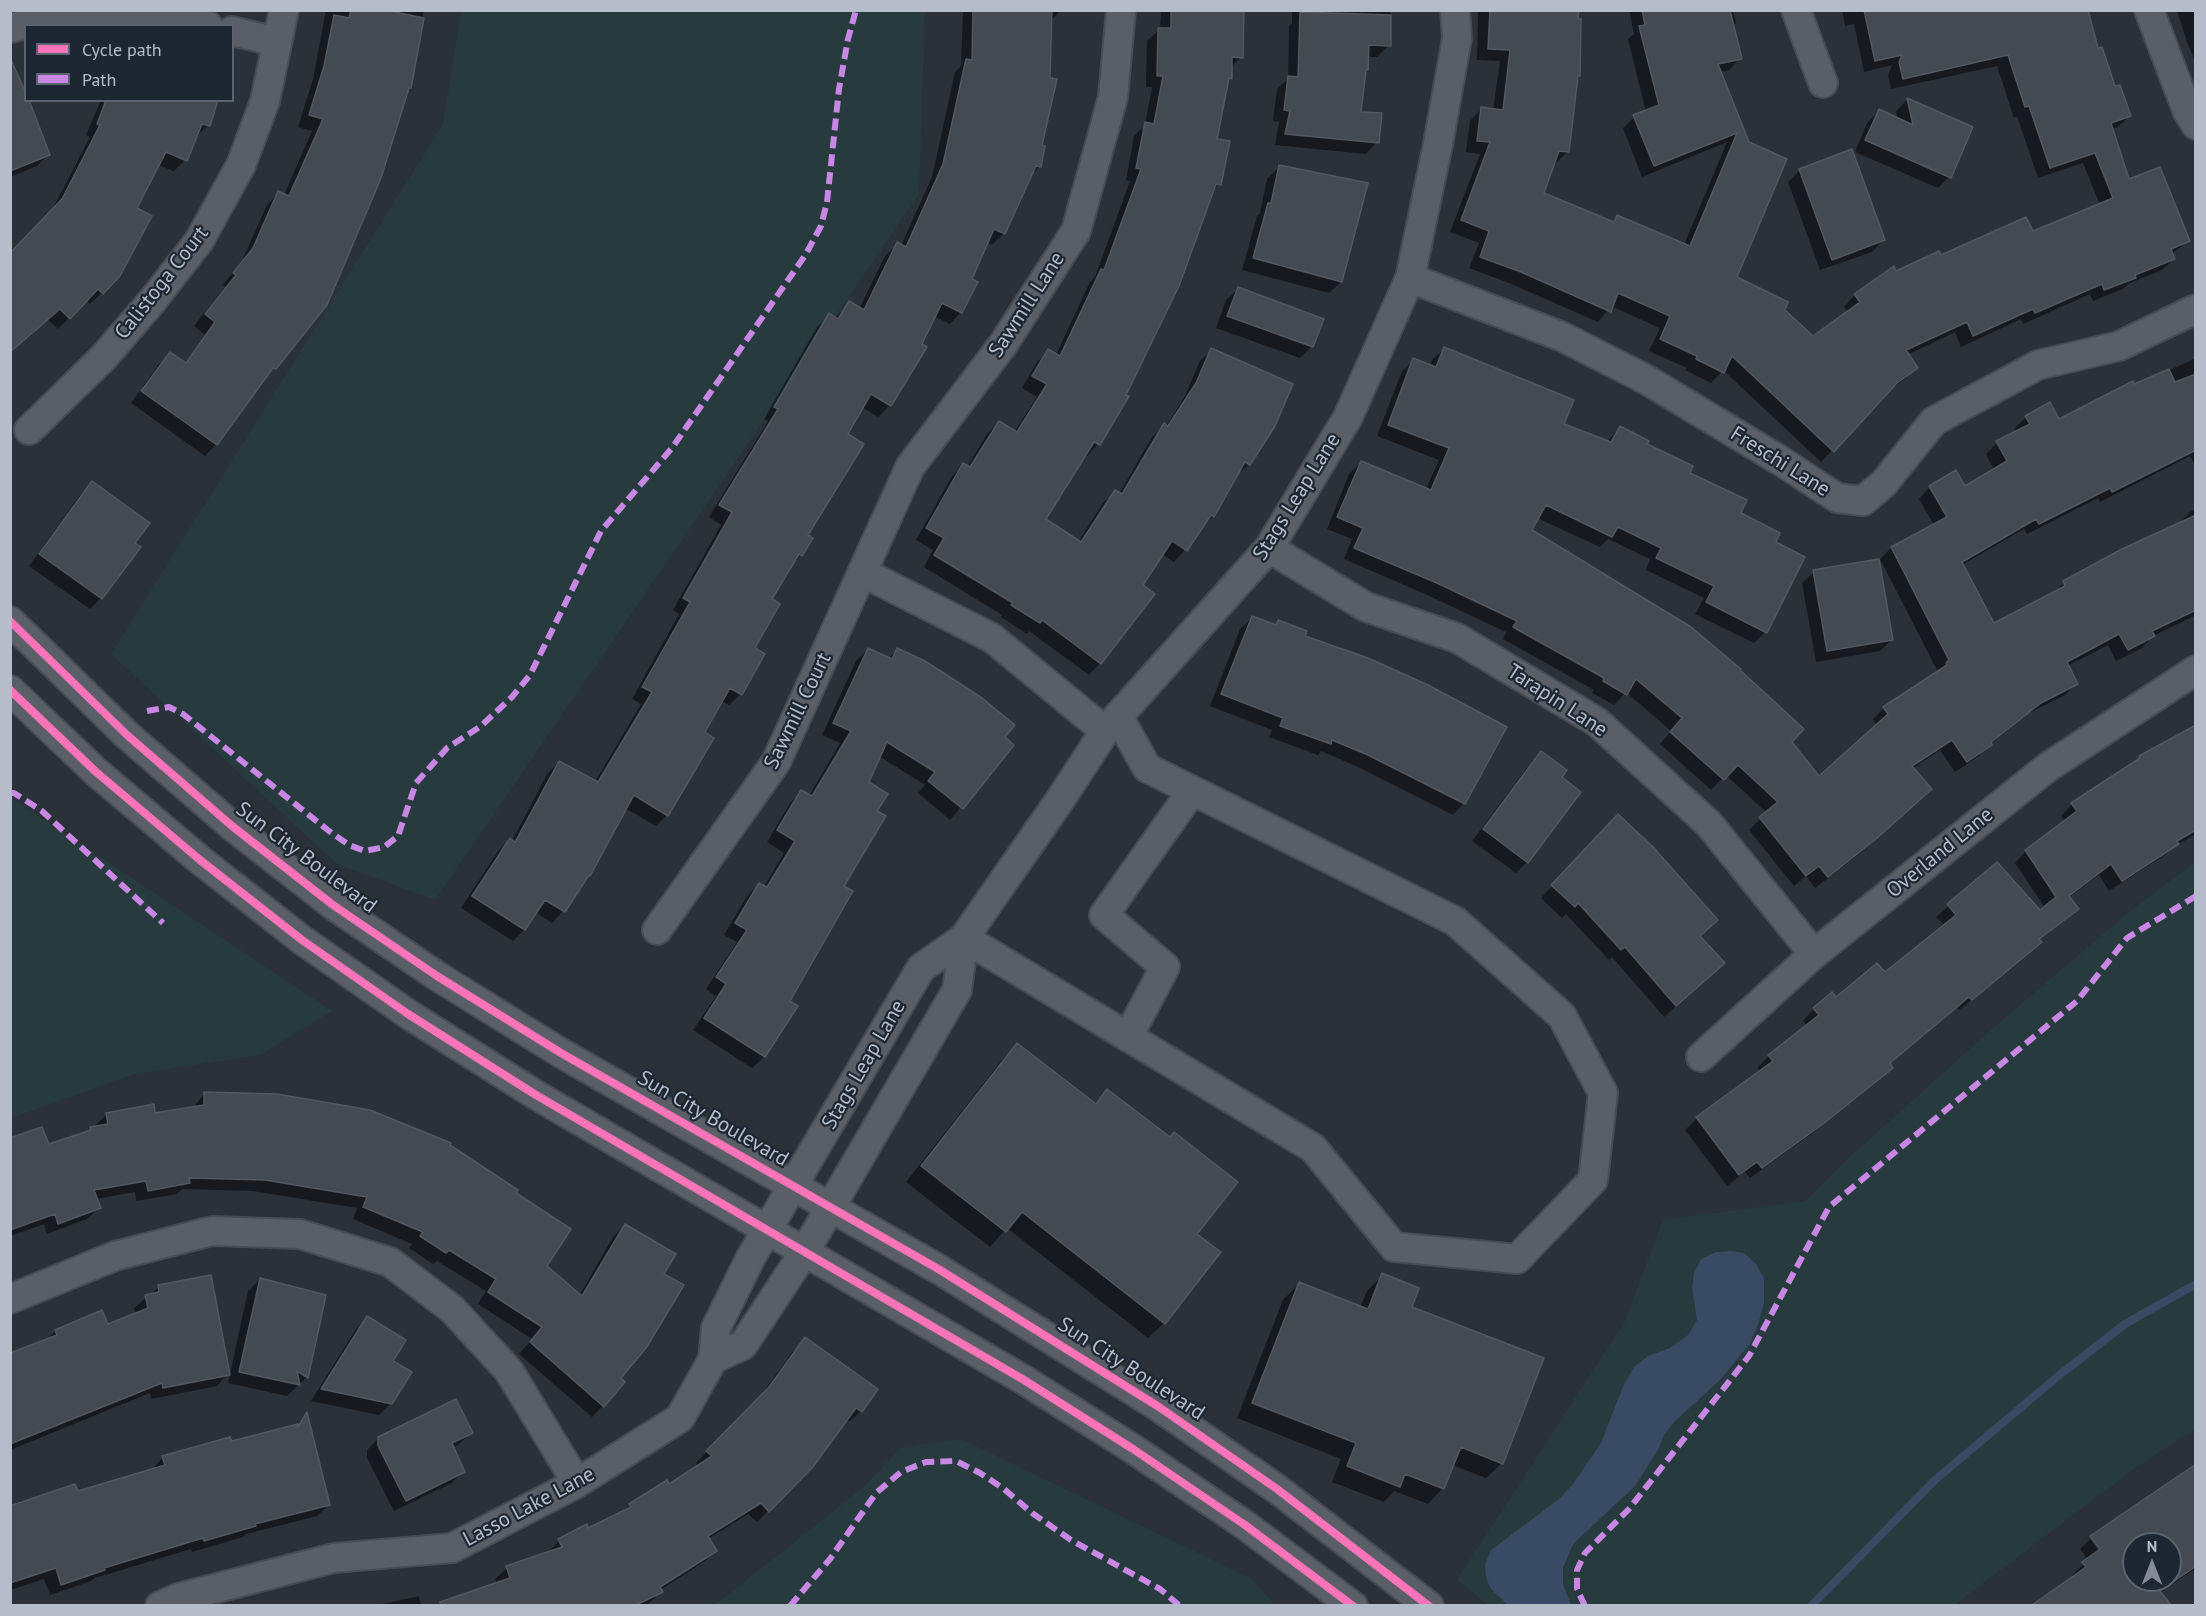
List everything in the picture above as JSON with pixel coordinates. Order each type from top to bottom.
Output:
[{"type":"street","name":"Calistoga Court","points":[[29,430],[103,358],[153,300],[199,241],[241,165],[265,101],[284,10]]},
{"type":"street","name":"Sawmill Lane","points":[[864,573],[910,467],[1004,343],[1076,231],[1113,97],[1121,10]]},
{"type":"street","name":"Stags Leap Lane","points":[[780,1207],[921,968],[964,938],[1112,724],[1269,548],[1348,417],[1410,278],[1455,50],[1457,38],[1455,10]]},
{"type":"street","points":[[1796,10],[1823,83]]},
{"type":"street","points":[[2149,10],[2187,110],[2196,125]]},
{"type":"street","points":[[30,24],[51,20],[120,17],[188,24]]},
{"type":"street","points":[[234,31],[277,42]]},
{"type":"street","name":"Freschi Lane","points":[[1410,278],[1563,337],[1647,380],[1782,461],[1838,498],[1863,501],[1884,483],[1934,420],[2037,365],[2119,346],[2196,309]]},
{"type":"street","name":"Tarapin Lane","points":[[1269,548],[1366,607],[1457,638],[1597,722],[1709,824],[1814,954]]},
{"type":"street","points":[[864,573],[992,638],[1112,724],[1147,768],[1455,921],[1562,1016],[1603,1093],[1593,1180],[1517,1259],[1394,1247],[1313,1148],[964,938]]},
{"type":"street","name":"Sawmill Court","points":[[657,930],[776,762],[864,573]]},
{"type":"street","name":"Sun City Boulevard","points":[[10,621],[127,735],[232,826],[333,905],[437,976],[561,1053],[780,1207],[817,1229],[1024,1380],[1133,1449],[1245,1525],[1353,1605]]},
{"type":"street","name":"Overland Lane","points":[[1701,1057],[1814,954],[2048,767],[2196,670]]},
{"type":"street","name":"Sun City Boulevard","points":[[10,690],[95,771],[200,860],[302,940],[408,1014],[536,1095],[780,1207],[817,1229],[940,1270],[1159,1407],[1277,1489],[1429,1605]]},
{"type":"street","points":[[1128,1037],[1165,967],[1104,915],[1192,791]]},
{"type":"street","name":"Stags Leap Lane","points":[[817,1229],[957,990],[964,938]]},
{"type":"street","name":"Lasso Lake Lane","points":[[160,1605],[178,1598],[334,1558],[452,1548],[577,1483],[680,1418],[713,1359],[716,1328],[751,1257],[780,1207]]},
{"type":"street","points":[[713,1359],[743,1346],[817,1229]]},
{"type":"street","points":[[10,1299],[115,1256],[212,1231],[300,1234],[390,1262],[452,1309],[509,1371],[577,1483]]},
{"type":"green space","points":[[461,11],[925,11],[919,194],[435,900],[337,864],[111,654],[443,124]]},
{"type":"green space","points":[[10,798],[332,1011],[260,1055],[135,1074],[11,1118]]},
{"type":"green space","points":[[2195,862],[2195,1429],[2137,1467],[1954,1605],[1488,1605],[1457,1580],[1625,1321],[1663,1220],[1805,1201],[1852,1155],[1992,1029],[2135,907]]},
{"type":"green space","points":[[961,1439],[1252,1579],[1275,1605],[715,1605],[865,1486],[900,1448]]},
{"type":"water","points":[[1716,1252],[1744,1253],[1756,1264],[1764,1278],[1764,1303],[1749,1345],[1720,1380],[1675,1421],[1664,1435],[1658,1450],[1635,1486],[1573,1544],[1563,1568],[1563,1584],[1571,1605],[1508,1605],[1491,1589],[1486,1578],[1485,1565],[1491,1550],[1559,1499],[1573,1484],[1601,1443],[1624,1384],[1635,1366],[1648,1356],[1670,1348],[1688,1335],[1697,1320],[1692,1288],[1694,1273],[1701,1259]]},
{"type":"building","points":[[351,10],[385,10],[424,18],[411,88],[409,88],[381,178],[327,305],[276,369],[273,368],[217,445],[141,391],[170,352],[186,363],[215,322],[205,314],[236,275],[233,273],[253,248],[278,191],[289,196],[323,119],[309,115],[324,66],[334,15],[349,18]]},
{"type":"building","points":[[973,10],[1052,10],[1050,78],[1057,79],[1042,145],[1045,146],[1041,167],[1036,166],[1005,234],[994,229],[972,279],[978,282],[962,313],[942,303],[922,344],[927,347],[891,406],[871,394],[848,434],[864,444],[808,535],[813,538],[802,556],[799,554],[772,599],[780,604],[755,648],[765,654],[742,695],[730,688],[705,732],[714,738],[668,816],[634,795],[590,876],[565,912],[545,900],[525,930],[472,896],[510,838],[515,842],[559,761],[598,782],[652,692],[642,687],[690,602],[683,598],[732,512],[719,505],[778,409],[774,407],[829,313],[838,319],[849,301],[864,310],[897,242],[906,247],[943,164],[966,59],[972,60]]},
{"type":"building","points":[[1171,10],[1244,10],[1243,58],[1232,57],[1232,79],[1229,78],[1217,139],[1230,141],[1221,185],[1216,184],[1179,286],[1126,395],[1129,396],[1100,445],[1094,442],[1046,519],[1081,542],[1115,490],[1122,494],[1164,423],[1168,426],[1196,383],[1211,348],[1293,384],[1275,426],[1250,465],[1245,462],[1214,517],[1211,515],[1187,551],[1172,541],[1143,585],[1155,594],[1101,664],[1042,620],[1040,623],[1011,605],[1013,603],[934,555],[944,538],[926,528],[963,463],[970,467],[999,421],[1017,432],[1047,384],[1032,376],[1048,349],[1060,356],[1101,269],[1104,270],[1141,169],[1136,168],[1145,122],[1154,124],[1163,76],[1157,76],[1158,28],[1171,28]]},
{"type":"building","points":[[1490,10],[1579,10],[1578,19],[1581,19],[1580,76],[1578,76],[1569,152],[1559,151],[1544,193],[1614,222],[1617,215],[1690,246],[1737,133],[1654,166],[1633,115],[1659,105],[1639,26],[1645,25],[1642,10],[1730,10],[1742,59],[1718,64],[1749,142],[1787,159],[1737,277],[1788,302],[1785,310],[1813,336],[1860,302],[1854,294],[1894,266],[1896,271],[1939,251],[1941,255],[2026,217],[2033,231],[2113,198],[2095,153],[2050,168],[2029,106],[2025,107],[2008,55],[1903,79],[1899,62],[1902,55],[1875,61],[1864,10],[2088,10],[2098,48],[2102,47],[2115,86],[2120,85],[2131,116],[2111,123],[2129,179],[2160,167],[2190,241],[2171,249],[2175,259],[2135,275],[2136,278],[2104,290],[2102,284],[2035,313],[2033,309],[1973,336],[1967,322],[1906,350],[1918,368],[1897,383],[1834,452],[1732,356],[1724,373],[1696,359],[1697,356],[1660,339],[1670,316],[1618,293],[1611,312],[1521,272],[1480,257],[1489,231],[1461,220],[1490,142],[1477,141],[1481,107],[1503,110],[1510,50],[1488,49]]},
{"type":"building","points":[[1300,12],[1391,15],[1391,46],[1369,45],[1368,70],[1366,70],[1361,112],[1382,113],[1379,143],[1285,134],[1290,111],[1284,110],[1288,76],[1298,77]]},
{"type":"building","points":[[10,58],[24,89],[24,102],[30,102],[50,155],[10,171]]},
{"type":"building","points":[[1907,98],[1973,127],[1951,178],[1865,140],[1879,109],[1913,125]]},
{"type":"building","points":[[105,102],[217,102],[210,126],[202,124],[187,161],[166,152],[137,208],[152,216],[120,276],[103,294],[98,289],[70,319],[60,309],[10,352],[10,253],[62,199],[100,125],[97,124]]},
{"type":"building","points":[[1852,149],[1885,240],[1832,260],[1799,169]]},
{"type":"building","points":[[1279,165],[1368,183],[1342,282],[1253,258],[1268,203],[1271,203]]},
{"type":"building","points":[[1238,287],[1324,319],[1313,347],[1227,316]]},
{"type":"building","points":[[1444,347],[1574,400],[1564,424],[1611,442],[1620,426],[1649,441],[1647,444],[1693,466],[1690,473],[1747,500],[1741,513],[1780,533],[1776,542],[1805,557],[1767,633],[1706,602],[1714,586],[1656,558],[1661,548],[1618,527],[1612,537],[1546,505],[1532,530],[1691,627],[1741,669],[1804,729],[1792,742],[1819,776],[1888,714],[1883,707],[1947,665],[1949,660],[1891,547],[1947,517],[1929,486],[1956,470],[1965,486],[2007,461],[1996,441],[2030,424],[2025,416],[2050,402],[2059,419],[2133,381],[2134,384],[2169,369],[2175,382],[2196,374],[2196,450],[2112,492],[2110,488],[2039,524],[2036,519],[1962,562],[1994,623],[2065,586],[2063,581],[2122,549],[2196,515],[2196,610],[2152,631],[2155,636],[2128,650],[2119,634],[2067,662],[2078,684],[2041,703],[1991,742],[1992,745],[1967,762],[1952,740],[1912,766],[1932,789],[1876,839],[1828,877],[1819,866],[1806,876],[1759,817],[1778,802],[1738,765],[1724,780],[1670,732],[1682,718],[1636,679],[1627,695],[1603,681],[1604,678],[1513,627],[1517,621],[1437,583],[1354,548],[1363,528],[1337,517],[1361,461],[1431,490],[1449,448],[1388,425],[1413,358],[1436,367]]},
{"type":"building","points":[[92,481],[150,523],[135,543],[141,547],[102,599],[39,554]]},
{"type":"building","points":[[1879,559],[1893,640],[1827,651],[1813,570]]},
{"type":"building","points":[[1252,616],[1276,625],[1278,620],[1307,631],[1305,636],[1368,658],[1428,685],[1507,727],[1465,804],[1368,755],[1332,740],[1331,744],[1280,726],[1283,718],[1221,694]]},
{"type":"building","points":[[868,648],[892,659],[897,648],[925,661],[982,698],[1015,725],[1005,737],[1014,745],[963,809],[928,781],[935,772],[887,742],[869,782],[888,794],[877,811],[886,816],[844,886],[853,891],[790,1001],[798,1006],[765,1057],[704,1018],[726,984],[716,977],[747,930],[735,923],[759,883],[767,887],[795,841],[777,830],[801,790],[812,796],[851,731],[833,723]]},
{"type":"building","points":[[2196,725],[2196,830],[2177,841],[2179,844],[2122,881],[2111,864],[2069,896],[2079,909],[2039,939],[2042,942],[1972,1000],[1969,997],[1890,1063],[1893,1068],[1823,1124],[1762,1168],[1757,1162],[1739,1175],[1696,1117],[1773,1061],[1768,1055],[1819,1015],[1813,1008],[1832,992],[1836,997],[1877,963],[1885,972],[1956,915],[1947,904],[1997,862],[2040,910],[2056,897],[2025,850],[2077,811],[2071,803],[2140,758],[2139,756]]},
{"type":"building","points":[[1541,751],[1567,770],[1562,777],[1581,792],[1528,863],[1483,829]]},
{"type":"building","points":[[1618,814],[1653,847],[1718,920],[1700,936],[1725,963],[1676,1006],[1625,947],[1621,950],[1578,903],[1575,907],[1551,885]]},
{"type":"building","points":[[1017,1043],[1096,1104],[1107,1089],[1170,1137],[1174,1132],[1238,1182],[1197,1234],[1221,1252],[1165,1324],[1022,1212],[1006,1232],[921,1166]]},
{"type":"building","points":[[204,1092],[277,1094],[370,1110],[451,1143],[450,1145],[518,1190],[516,1193],[571,1229],[547,1266],[582,1296],[625,1224],[676,1254],[664,1274],[684,1285],[646,1348],[621,1378],[625,1382],[604,1407],[530,1342],[542,1327],[488,1292],[496,1279],[449,1250],[446,1253],[420,1236],[423,1232],[363,1207],[367,1197],[265,1180],[189,1178],[190,1183],[148,1191],[146,1181],[94,1190],[101,1208],[58,1224],[55,1214],[10,1230],[10,1138],[42,1127],[49,1144],[91,1130],[90,1127],[108,1124],[106,1113],[154,1104],[155,1113],[204,1105]]},
{"type":"building","points":[[1382,1273],[1419,1288],[1412,1307],[1544,1358],[1503,1464],[1461,1447],[1444,1489],[1405,1474],[1400,1487],[1347,1466],[1356,1443],[1252,1403],[1299,1282],[1368,1309]]},
{"type":"building","points":[[211,1275],[230,1375],[163,1388],[162,1383],[10,1444],[10,1353],[57,1335],[55,1330],[102,1310],[108,1324],[148,1308],[145,1295],[159,1292],[158,1285]]},
{"type":"building","points":[[260,1278],[326,1295],[308,1378],[297,1371],[300,1385],[239,1372]]},
{"type":"building","points":[[367,1316],[406,1340],[393,1361],[412,1372],[392,1404],[321,1389]]},
{"type":"building","points":[[805,1337],[878,1389],[862,1412],[856,1408],[812,1468],[769,1512],[761,1503],[708,1536],[717,1551],[660,1587],[663,1592],[636,1605],[441,1605],[440,1602],[510,1578],[506,1566],[562,1547],[558,1539],[587,1524],[588,1528],[631,1507],[629,1504],[667,1480],[669,1484],[712,1456],[706,1451],[769,1387]]},
{"type":"building","points":[[456,1399],[473,1433],[452,1443],[465,1472],[406,1501],[378,1446],[378,1437]]},
{"type":"building","points":[[307,1412],[330,1505],[255,1524],[256,1526],[204,1541],[203,1538],[104,1568],[105,1570],[61,1585],[56,1568],[10,1583],[10,1506],[75,1484],[78,1491],[165,1465],[162,1456],[230,1437],[232,1441],[298,1424],[297,1428]]},
{"type":"building","points":[[2196,1464],[2196,1566],[2182,1576],[2182,1532],[2122,1532],[2122,1592],[2161,1592],[2171,1605],[2032,1605],[2086,1567],[2082,1562],[2100,1549],[2090,1536]]},
{"type":"waterway","points":[[1811,1606],[1935,1480],[2057,1377],[2125,1324],[2196,1284]]},
{"type":"marked path","points":[[147,711],[169,707],[183,714],[349,845],[365,851],[384,847],[398,836],[416,783],[447,748],[481,726],[512,697],[530,675],[601,531],[672,448],[806,254],[821,226],[827,202],[839,89],[856,10]]},
{"type":"marked path","points":[[10,793],[14,793],[42,811],[163,923]]},
{"type":"marked path","points":[[1585,1606],[1577,1589],[1577,1570],[1585,1553],[1629,1509],[1749,1356],[1829,1207],[2077,1001],[2127,938],[2196,896]]},
{"type":"marked path","points":[[790,1606],[830,1559],[876,1493],[901,1472],[926,1462],[956,1461],[1004,1489],[1032,1513],[1071,1540],[1160,1589],[1180,1606]]},
{"type":"cycle path","points":[[10,621],[127,735],[232,826],[333,905],[437,976],[561,1053],[940,1270],[1159,1407],[1277,1489],[1429,1606]]},
{"type":"cycle path","points":[[10,690],[95,771],[200,860],[302,940],[408,1014],[536,1095],[1024,1380],[1133,1449],[1245,1525],[1353,1606]]}]
